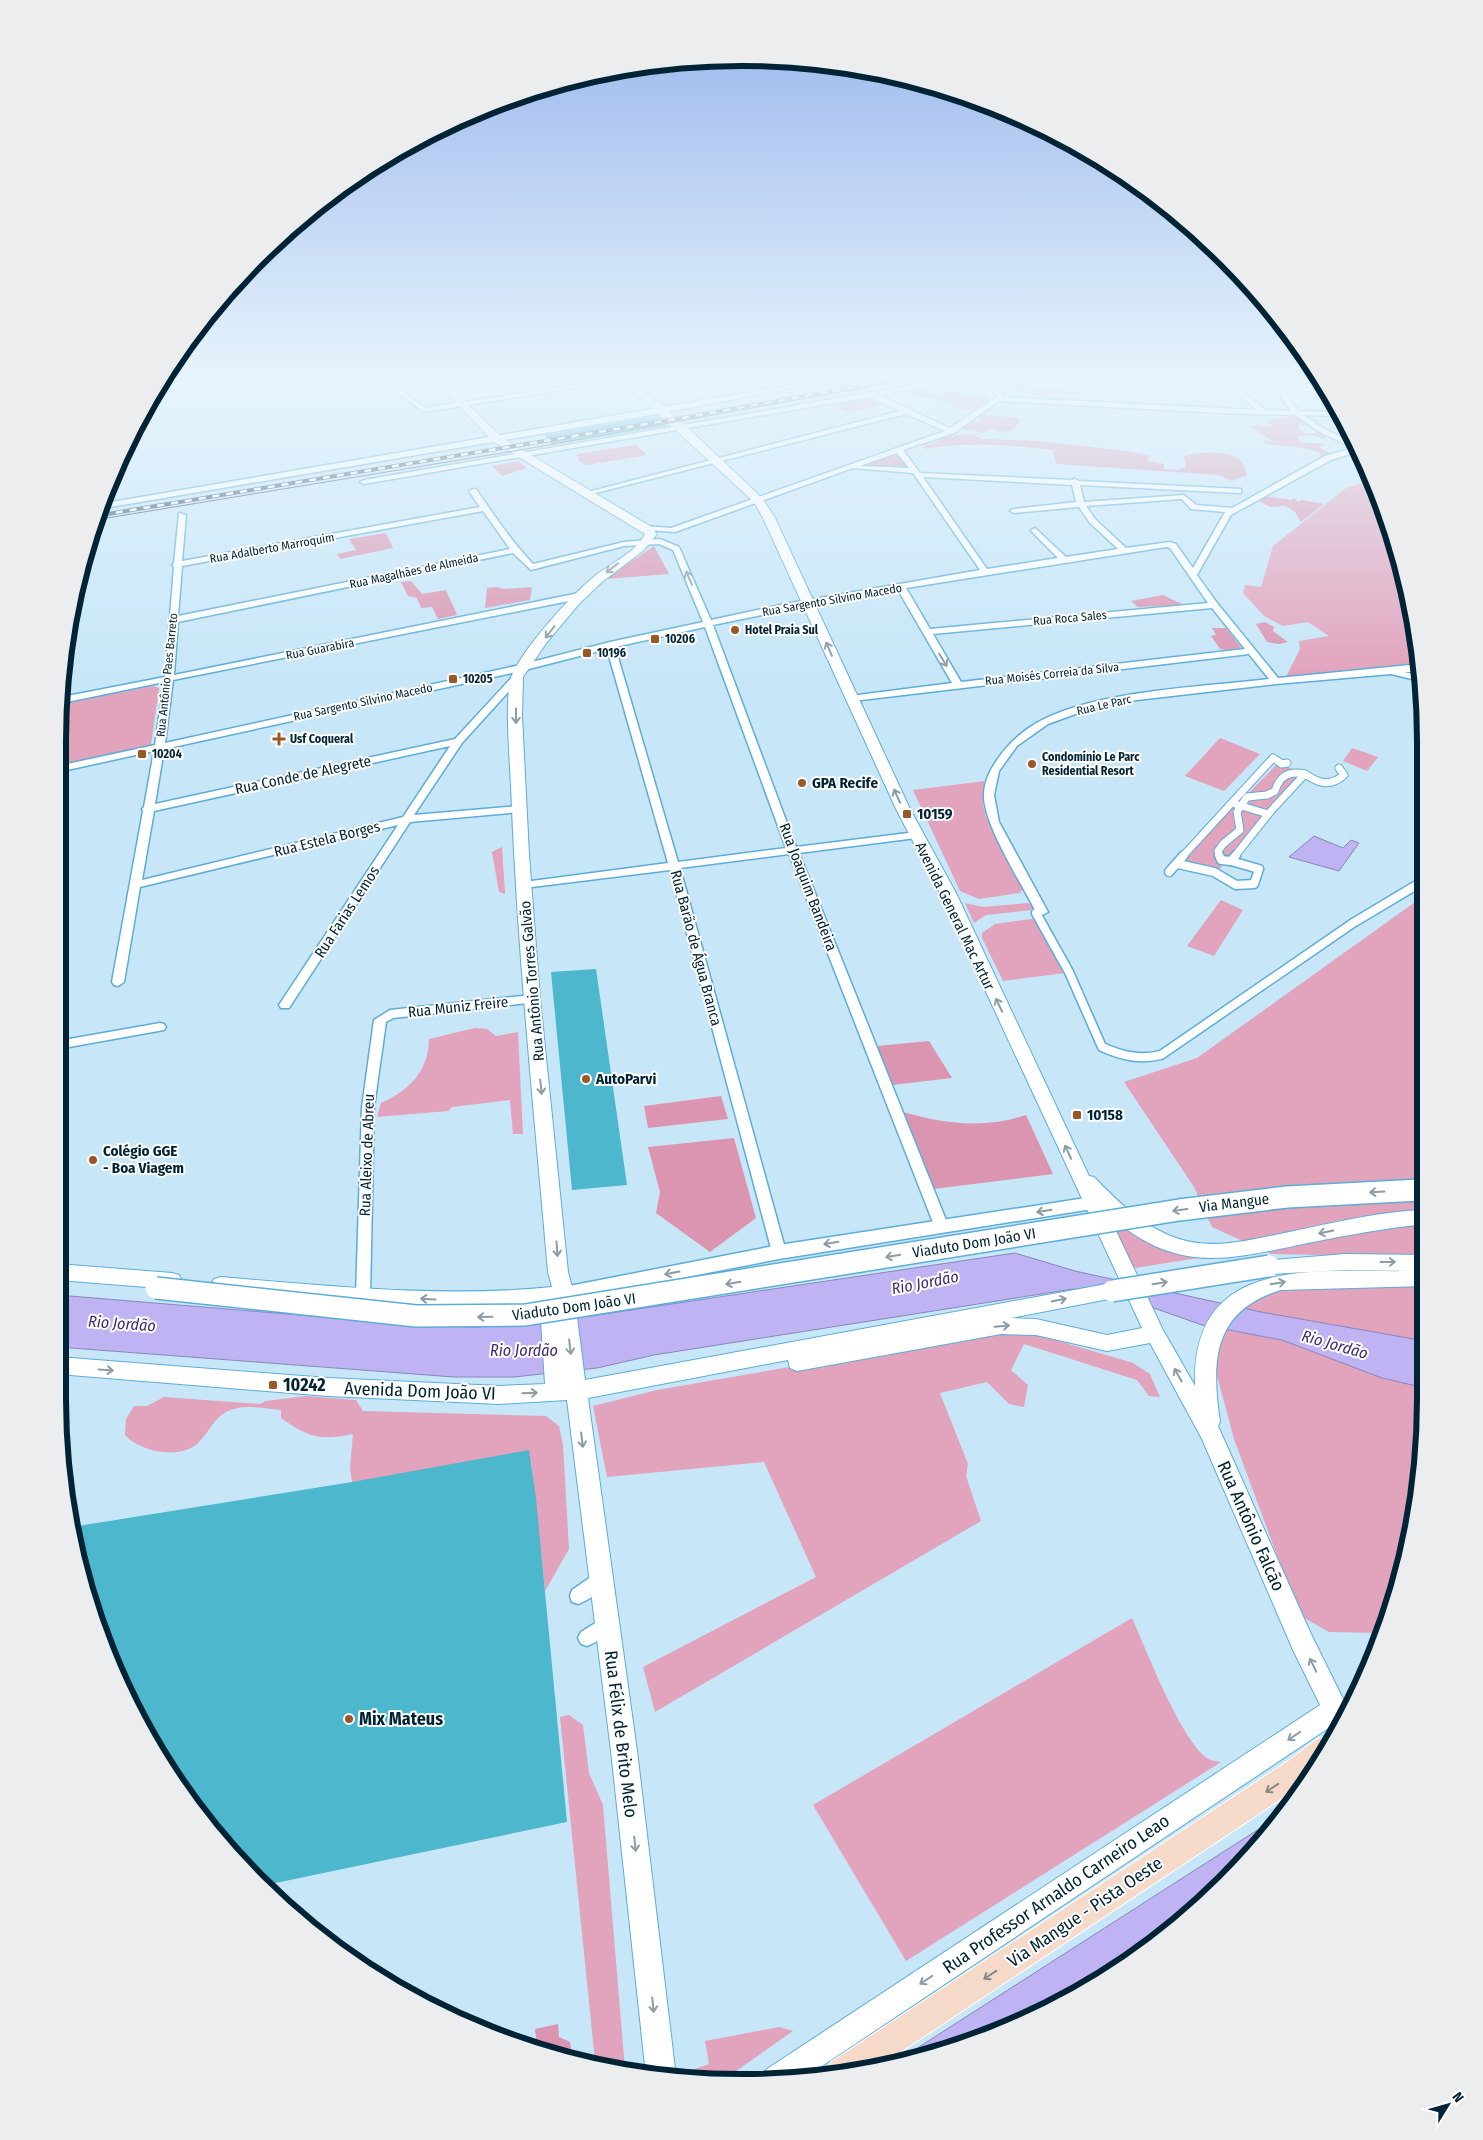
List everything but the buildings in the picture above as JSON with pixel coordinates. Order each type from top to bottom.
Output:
[{"type":"main road","points":[[519,673],[579,596],[608,570],[647,542],[651,534],[646,528],[560,477]]},
{"type":"main road","name":"Avenida General Mac Artur","points":[[732,477],[758,500],[809,602],[916,836],[949,896],[1152,1327]]},
{"type":"main road","name":"Rua Antônio Torres Galvão","points":[[519,673],[515,715],[520,809],[520,855],[558,1272],[558,1317]]},
{"type":"main road","points":[[1078,1173],[1101,1197],[1136,1226],[1153,1237],[1185,1249],[1206,1252],[1233,1251],[1384,1220],[1417,1218]]},
{"type":"main road","name":"Via Mangue","points":[[1045,1231],[1179,1210],[1287,1197],[1417,1190]]},
{"type":"main road","name":"Viaduto Dom João VI","points":[[101,1276],[156,1288],[416,1316],[525,1315],[1045,1231]]},
{"type":"main road","points":[[661,1375],[1112,1291],[1269,1266],[1345,1262],[1417,1263]]},
{"type":"main road","points":[[66,1273],[363,1296],[472,1301],[557,1295]]},
{"type":"main road","points":[[1211,1435],[1204,1390],[1209,1338],[1234,1302],[1262,1286],[1281,1282],[1417,1278]]},
{"type":"main road","name":"Rua Félix de Brito Melo","points":[[558,1317],[565,1384],[608,1623],[660,2069]]},
{"type":"main road","points":[[661,1375],[694,1380],[1001,1326],[1036,1327],[1107,1343],[1152,1327]]},
{"type":"main road","name":"Rua Antônio Falcão","points":[[1152,1327],[1211,1435],[1302,1642],[1338,1714]]},
{"type":"main road","name":"Avenida Dom João VI","points":[[66,1367],[328,1387],[499,1394],[565,1384],[661,1375]]},
{"type":"main road","name":"Rua Professor Arnaldo Carneiro Leao","points":[[788,2072],[1337,1716]]},
{"type":"main road","name":"Via Mangue - Pista Oeste","points":[[856,2064],[1310,1762]]},
{"type":"street","points":[[109,505],[273,477]]},
{"type":"street","points":[[364,482],[396,477]]},
{"type":"street","points":[[588,493],[652,477]]},
{"type":"street","points":[[646,528],[672,530],[824,477]]},
{"type":"street","points":[[920,477],[985,572]]},
{"type":"street","points":[[985,477],[1238,491]]},
{"type":"street","points":[[1276,681],[1250,652],[1193,575],[1231,510],[1293,477]]},
{"type":"street","points":[[1075,482],[1080,504],[1086,516],[1125,551]]},
{"type":"street","points":[[473,491],[515,550],[531,567],[615,546],[664,541],[676,548]]},
{"type":"street","points":[[1014,511],[1080,504],[1184,497],[1194,507],[1231,510]]},
{"type":"street","name":"Rua Adalberto Marroquim","points":[[176,565],[486,508]]},
{"type":"street","name":"Rua Antônio Paes Barreto","points":[[118,982],[136,884],[147,809],[160,746],[169,679],[176,565],[182,515]]},
{"type":"street","name":"Rua Joaquim Bandeira","points":[[672,530],[676,548],[708,623],[794,852],[941,1226]]},
{"type":"street","points":[[1036,530],[1064,560]]},
{"type":"street","name":"Rua Sargento Silvino Macedo","points":[[66,767],[160,746],[519,673],[610,645],[809,602],[985,572],[1171,545],[1193,575]]},
{"type":"street","name":"Rua Magalhães de Almeida","points":[[173,620],[515,550]]},
{"type":"street","points":[[901,587],[957,684]]},
{"type":"street","name":"Rua Guarabira","points":[[68,699],[579,596]]},
{"type":"street","name":"Rua Roca Sales","points":[[926,632],[1214,605]]},
{"type":"street","name":"Rua Barão de Água Branca","points":[[610,645],[674,866],[780,1252]]},
{"type":"street","name":"Rua Moisés Correia da Silva","points":[[853,698],[957,684],[1250,652]]},
{"type":"street","name":"Rua Le Parc","points":[[1039,913],[994,822],[989,805],[994,771],[1014,744],[1045,722],[1087,707],[1137,697],[1276,681],[1412,668]]},
{"type":"street","name":"Rua Le Parc","points":[[1390,671],[1413,677]]},
{"type":"street","name":"Rua Farias Lemos","points":[[285,1006],[409,819],[458,741],[519,673]]},
{"type":"street","name":"Rua Conde de Alegrete","points":[[147,809],[458,741]]},
{"type":"street","points":[[1169,872],[1236,804],[1273,758],[1282,764],[1287,763]]},
{"type":"street","points":[[1236,804],[1247,797],[1267,795],[1275,790],[1278,779],[1286,773],[1294,771],[1305,774],[1317,783],[1333,784],[1344,776],[1339,768]]},
{"type":"street","points":[[1230,861],[1268,814],[1305,774]]},
{"type":"street","points":[[1236,804],[1268,814]]},
{"type":"street","points":[[1178,864],[1213,872],[1234,885],[1242,887],[1254,884],[1259,874],[1259,869],[1221,860],[1218,852],[1224,842],[1237,835],[1240,830],[1235,818],[1236,804]]},
{"type":"street","name":"Rua Estela Borges","points":[[136,884],[409,819],[520,809]]},
{"type":"street","points":[[524,885],[916,836]]},
{"type":"street","points":[[1039,913],[1069,972],[1102,1047],[1124,1057],[1149,1058],[1161,1055],[1352,923],[1417,885]]},
{"type":"street","name":"Rua Muniz Freire","points":[[384,1016],[532,999]]},
{"type":"street","name":"Rua Aleixo de Abreu","points":[[363,1296],[368,1107],[380,1020],[384,1016]]},
{"type":"street","points":[[66,1044],[160,1027]]},
{"type":"street","points":[[557,1295],[780,1252],[1092,1203]]},
{"type":"street","points":[[578,1596],[601,1578]]},
{"type":"street","points":[[587,1638],[608,1623]]},
{"type":"shaded area","points":[[1223,477],[1242,477],[1231,481]]},
{"type":"shaded area","points":[[1365,482],[1381,524],[1404,610],[1412,667],[1286,677],[1300,649],[1299,641],[1329,636],[1308,622],[1283,626],[1264,616],[1243,593],[1245,585],[1261,587],[1273,546],[1346,488]]},
{"type":"shaded area","points":[[1265,496],[1291,500],[1294,498],[1298,502],[1302,500],[1324,504],[1301,522],[1295,512],[1285,506],[1270,507],[1259,501]]},
{"type":"shaded area","points":[[386,533],[393,548],[340,559],[337,554],[356,550],[349,539]]},
{"type":"shaded area","points":[[654,546],[669,574],[605,579]]},
{"type":"shaded area","points":[[411,581],[422,594],[446,590],[457,615],[438,619],[432,607],[421,608],[417,598],[408,596],[401,582]]},
{"type":"shaded area","points":[[497,587],[504,589],[532,587],[530,600],[485,608],[487,588]]},
{"type":"shaded area","points":[[1163,595],[1184,605],[1138,607],[1131,601]]},
{"type":"shaded area","points":[[1265,622],[1274,627],[1273,631],[1288,642],[1279,644],[1267,642],[1256,624]]},
{"type":"shaded area","points":[[1212,628],[1226,628],[1243,650],[1236,652],[1220,649],[1211,636],[1216,635]]},
{"type":"shaded area","points":[[153,686],[159,688],[151,745],[66,764],[68,703]]},
{"type":"shaded area","points":[[1220,738],[1260,754],[1224,791],[1185,776]]},
{"type":"shaded area","points":[[1352,748],[1378,757],[1367,771],[1343,761]]},
{"type":"shaded area","points":[[1277,764],[1303,772],[1266,812],[1240,802]]},
{"type":"shaded area","points":[[985,781],[983,805],[986,817],[1023,888],[1020,893],[979,899],[960,891],[913,790]]},
{"type":"shaded area","points":[[1234,806],[1263,816],[1218,871],[1183,863]]},
{"type":"shaded area","points":[[502,847],[505,894],[499,892],[492,852]]},
{"type":"shaded area","points":[[1221,900],[1243,910],[1214,956],[1187,946]]},
{"type":"shaded area","points":[[1417,901],[1417,1257],[1271,1254],[1212,1227],[1194,1187],[1124,1082],[1197,1058]]},
{"type":"shaded area","points":[[965,903],[983,907],[1028,903],[1034,907],[1031,910],[986,915],[974,923]]},
{"type":"shaded area","points":[[1038,918],[1047,921],[1073,972],[1003,981],[982,938],[982,933],[995,924]]},
{"type":"shaded area","points":[[475,1028],[487,1029],[496,1036],[518,1032],[523,1134],[513,1134],[510,1100],[452,1107],[448,1111],[377,1117],[381,1103],[400,1092],[416,1078],[425,1060],[429,1039]]},
{"type":"shaded area","points":[[929,1041],[952,1078],[892,1085],[877,1046]]},
{"type":"shaded area","points":[[721,1096],[728,1119],[648,1128],[644,1106]]},
{"type":"shaded area","points":[[900,1111],[932,1119],[963,1123],[995,1122],[1026,1115],[1053,1174],[933,1189]]},
{"type":"shaded area","points":[[734,1138],[756,1218],[710,1252],[656,1213],[660,1192],[648,1147]]},
{"type":"shaded area","points":[[1121,1224],[1205,1257],[1128,1269],[1108,1227]]},
{"type":"shaded area","points":[[1397,1278],[1417,1279],[1417,1398],[1411,1487],[1394,1573],[1374,1633],[1329,1632],[1299,1615],[1234,1439],[1215,1368],[1221,1328],[1240,1307],[1267,1291]]},
{"type":"shaded area","points":[[1015,1328],[1133,1363],[1150,1374],[1160,1397],[1149,1396],[1137,1380],[1024,1344],[1011,1370],[1028,1385],[1024,1407],[1009,1404],[987,1382],[940,1393],[968,1464],[966,1476],[981,1521],[655,1712],[643,1667],[816,1577],[764,1462],[607,1477],[593,1406],[657,1390]]},
{"type":"shaded area","points":[[306,1396],[356,1400],[363,1411],[546,1416],[559,1426],[563,1445],[569,1549],[545,1591],[531,1461],[352,1482],[350,1468],[353,1434],[331,1437],[314,1436],[299,1430],[281,1418],[281,1410],[259,1407],[236,1408],[223,1414],[198,1443],[181,1451],[160,1452],[140,1446],[125,1435],[126,1419],[134,1406],[147,1406],[164,1397],[260,1404],[266,1401]]},
{"type":"shaded area","points":[[1132,1618],[1166,1695],[1188,1736],[1199,1751],[1210,1760],[1221,1762],[906,1961],[813,1805]]},
{"type":"shaded area","points":[[569,1715],[583,1725],[589,1773],[603,1805],[625,2063],[595,2057],[560,1717]]},
{"type":"shaded area","points":[[558,2024],[559,2037],[570,2042],[572,2052],[537,2042],[535,2029]]},
{"type":"shaded area","points":[[779,2027],[793,2031],[733,2074],[692,2072],[692,2070],[709,2064],[705,2041]]},
{"type":"water","points":[[1314,836],[1343,848],[1351,840],[1359,843],[1339,871],[1289,857]]},
{"type":"water","name":"Rio Jordão","points":[[1015,1253],[1075,1271],[1261,1312],[1417,1340],[1417,1386],[1382,1378],[1282,1340],[1202,1325],[1117,1295],[1073,1289],[654,1355],[597,1368],[514,1377],[454,1377],[66,1348],[66,1296],[432,1326],[476,1327],[591,1316]]},
{"type":"water","points":[[1266,1824],[1219,1876],[1187,1906],[1117,1960],[1040,2004],[1000,2022],[959,2038],[911,2052]]},
{"type":"tram line","points":[[104,518],[357,477]]},
{"type":"railway","points":[[106,514],[330,477]]},
{"type":"place","name":"Hotel Praia Sul","points":[[735,630]]},
{"type":"place","name":"10206","points":[[655,639]]},
{"type":"place","name":"10196","points":[[587,653]]},
{"type":"place","name":"10205","points":[[453,679]]},
{"type":"place","name":"Usf Coqueral","points":[[279,739]]},
{"type":"place","name":"10204","points":[[142,754]]},
{"type":"place","name":"Condomínio Le Parc Residential Resort","points":[[1032,764]]},
{"type":"place","name":"GPA Recife","points":[[802,783]]},
{"type":"place","name":"10159","points":[[907,814]]},
{"type":"place","name":"AutoParvi","points":[[586,1079]]},
{"type":"place","name":"10158","points":[[1077,1115]]},
{"type":"place","name":"Colégio GGE - Boa Viagem","points":[[93,1160]]},
{"type":"place","name":"10242","points":[[273,1385]]},
{"type":"place","name":"Mix Mateus","points":[[349,1719]]}]
